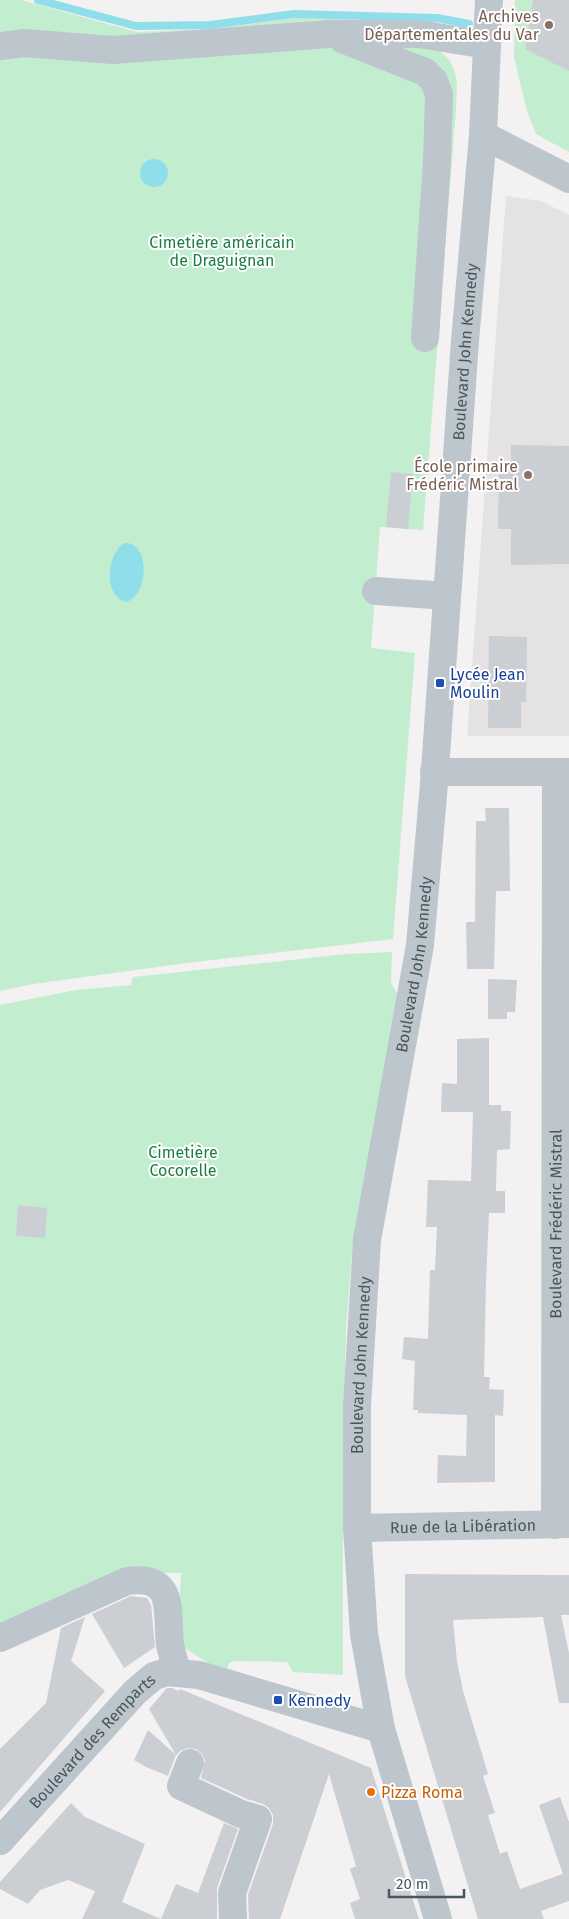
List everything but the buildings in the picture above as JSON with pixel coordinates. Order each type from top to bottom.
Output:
[{"type":"street","name":"Boulevard John Kennedy","points":[[438,1919],[381,1730],[364,1634],[357,1528],[357,1406],[367,1240],[420,945],[465,341],[483,135],[489,0]]},
{"type":"street","points":[[0,46],[24,43],[113,50],[330,34],[419,34],[487,45]]},
{"type":"street","points":[[330,34],[425,72],[434,81],[438,94],[437,161],[425,338]]},
{"type":"street","points":[[483,135],[569,179]]},
{"type":"street","points":[[376,591],[447,596]]},
{"type":"street","points":[[434,772],[562,772]]},
{"type":"street","name":"Boulevard Frédéric Mistral","points":[[562,772],[562,1524]]},
{"type":"street","name":"Rue de la Libération","points":[[357,1528],[562,1524]]},
{"type":"street","points":[[0,1638],[127,1581],[141,1579],[152,1581],[168,1600],[170,1645],[188,1673],[381,1730]]},
{"type":"street","name":"Boulevard des Remparts","points":[[0,1841],[135,1692],[154,1676],[167,1672],[188,1673]]},
{"type":"street","points":[[190,1763],[181,1786],[241,1814],[258,1819],[232,1892],[233,1919]]},
{"type":"shaded area","name":"École primaire Frédéric Mistral","points":[[506,196],[541,201],[569,215],[569,736],[467,736]]},
{"type":"green space","name":"Cimetière américain de Draguignan","points":[[0,0],[21,0],[137,32],[212,29],[296,18],[404,21],[449,59],[455,72],[457,82],[456,109],[423,530],[380,527],[371,648],[415,653],[393,939],[187,963],[33,984],[0,991]]},
{"type":"green space","points":[[515,0],[569,0],[569,152],[536,134],[527,111],[514,57]]},
{"type":"green space","name":"Cimetière Cocorelle","points":[[392,952],[391,983],[399,997],[352,1251],[346,1329],[343,1465],[343,1675],[293,1672],[287,1662],[235,1661],[229,1663],[225,1674],[177,1643],[181,1573],[128,1572],[0,1630],[0,1005],[76,990],[131,985],[133,977],[346,954]]},
{"type":"water","points":[[154,159],[164,163],[168,173],[164,183],[154,187],[144,183],[140,173],[144,163]]},
{"type":"water","points":[[124,543],[133,545],[139,551],[143,559],[144,570],[139,590],[134,598],[126,602],[113,592],[110,575],[113,556]]},
{"type":"waterway","points":[[38,0],[136,26],[210,25],[294,14],[437,18],[469,24]]},
{"type":"place","name":"Archives Départementales du Var","points":[[549,25]]},
{"type":"place","name":"École primaire Frédéric Mistral","points":[[528,475]]},
{"type":"place","name":"Lycée Jean Moulin","points":[[440,683]]},
{"type":"place","name":"Kennedy","points":[[278,1700]]},
{"type":"place","name":"Pizza Roma","points":[[371,1792]]}]
